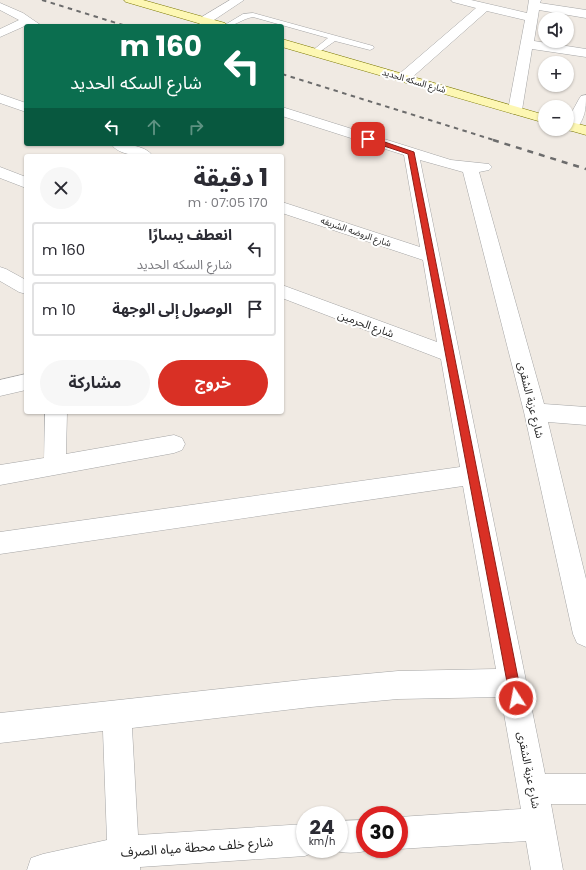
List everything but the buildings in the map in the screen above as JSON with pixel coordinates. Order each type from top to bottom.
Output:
[{"type":"street","points":[[130,0],[214,24]]},
{"type":"street","points":[[204,21],[238,0]]},
{"type":"street","points":[[457,0],[484,7],[534,8],[586,14]]},
{"type":"street","points":[[0,6],[32,23]]},
{"type":"street","points":[[403,78],[484,7]]},
{"type":"street","points":[[515,110],[534,8]]},
{"type":"street","points":[[0,33],[24,26]]},
{"type":"street","name":"شارع السكه الحديد","points":[[284,44],[538,117]]},
{"type":"street","points":[[527,44],[586,53]]},
{"type":"street","points":[[0,98],[24,107]]},
{"type":"street","points":[[574,118],[586,99]]},
{"type":"street","points":[[284,112],[411,152]]},
{"type":"street","points":[[574,127],[586,131]]},
{"type":"street","points":[[122,146],[140,154]]},
{"type":"street","name":"شارع عزبة الشقرى","points":[[547,870],[513,682],[411,152],[448,164],[477,167],[535,412],[582,595],[586,634]]},
{"type":"street","points":[[0,172],[24,182]]},
{"type":"street","name":"شارع الروضه الشريفه","points":[[284,208],[431,257]]},
{"type":"street","points":[[0,273],[14,286]]},
{"type":"street","name":"شارع الحرمين","points":[[284,293],[450,355]]},
{"type":"street","points":[[0,388],[24,382]]},
{"type":"street","points":[[535,412],[586,416]]},
{"type":"street","points":[[55,465],[56,414]]},
{"type":"street","points":[[0,475],[174,444]]},
{"type":"street","points":[[0,543],[473,475]]},
{"type":"street","points":[[0,728],[311,693],[390,686],[513,682]]},
{"type":"street","points":[[117,714],[124,861]]},
{"type":"street","points":[[533,789],[586,789]]},
{"type":"street","points":[[408,832],[539,824]]},
{"type":"street","name":"شارع خلف محطة مياه الصرف","points":[[44,870],[296,841]]},
{"type":"lane","points":[[231,24],[246,16],[253,15],[370,48]]},
{"type":"lane","points":[[315,53],[333,38]]},
{"type":"railway","points":[[42,0],[120,24]]},
{"type":"railway","points":[[284,75],[497,141]]},
{"type":"railway","points":[[493,140],[586,169]]},
{"type":"route","points":[[368,139],[411,152],[516,698]]}]
